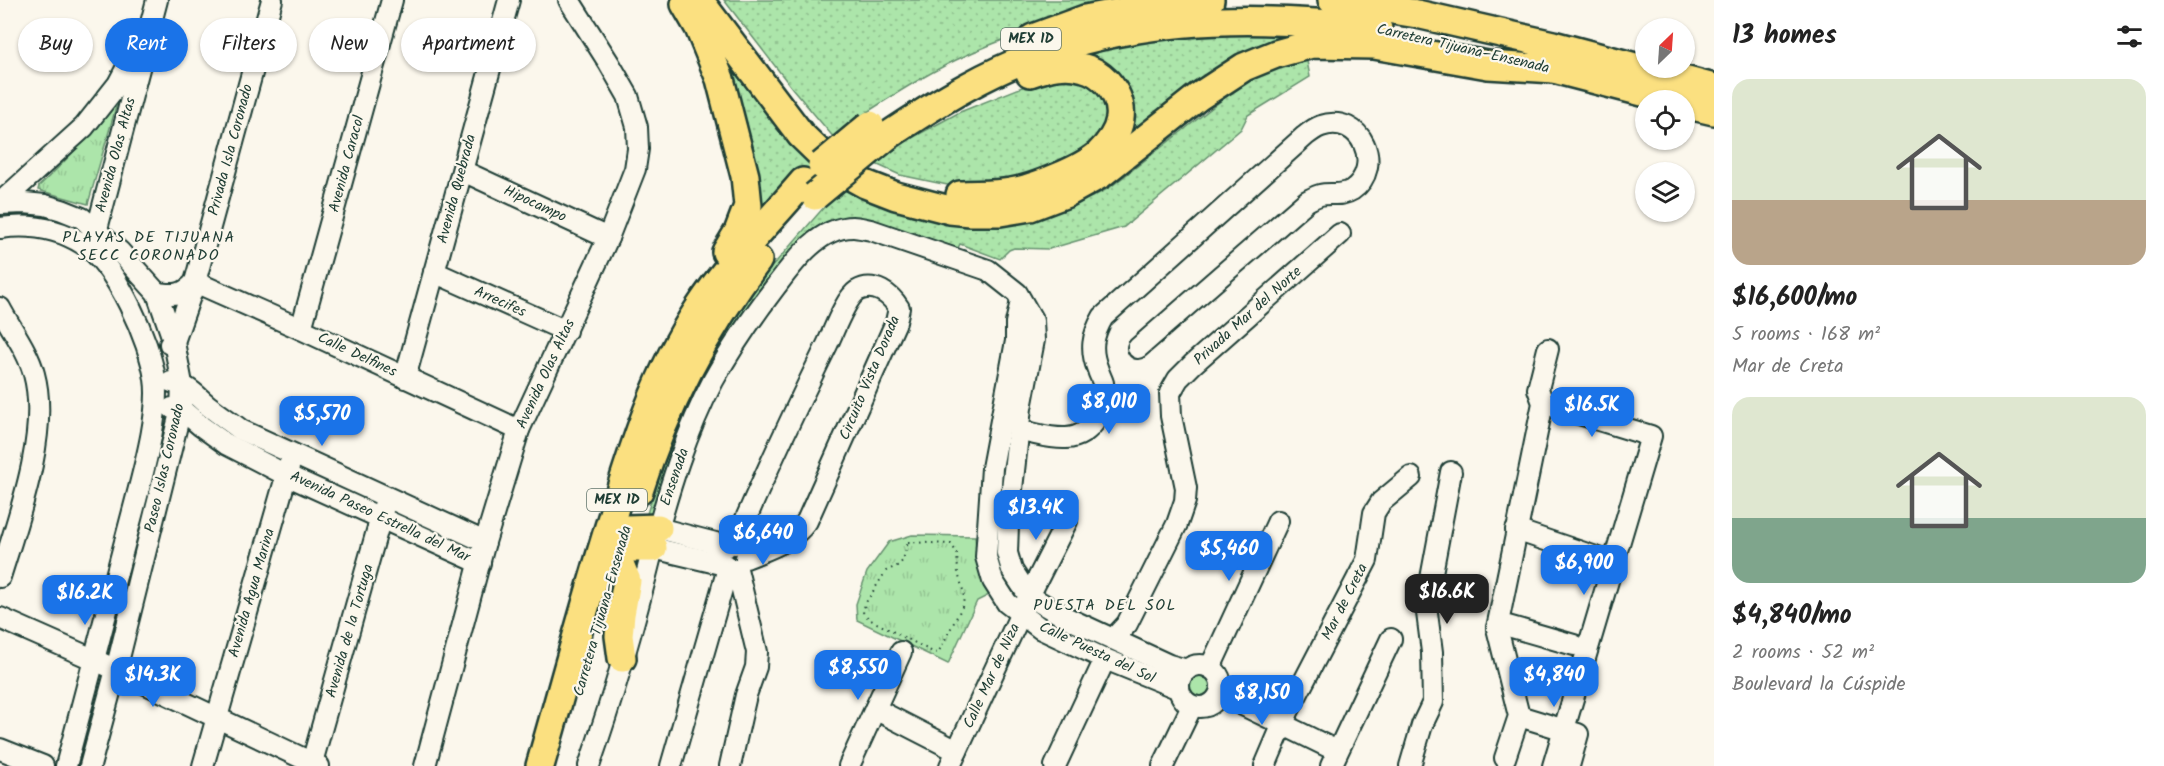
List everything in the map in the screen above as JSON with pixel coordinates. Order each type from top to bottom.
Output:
[{"type":"highway","points":[[683,0],[699,28],[720,79],[745,176],[748,206],[738,232],[719,264],[699,308]]},
{"type":"highway","points":[[699,0],[801,135],[834,167],[865,184],[896,196],[950,210],[970,212],[1000,212],[1030,207],[1067,193],[1101,174],[1198,97],[1244,67],[1276,54],[1312,44],[1374,45],[1488,65],[1554,57]]},
{"type":"highway","points":[[715,0],[810,126],[846,157],[890,179],[920,189],[960,195],[993,194],[1013,192],[1050,180],[1080,167],[1098,155],[1114,135],[1121,114],[1120,102],[1100,75],[1069,65],[1052,66],[985,89],[940,100]]},
{"type":"highway","name":"Carretera Tijuana–Ensenada","points":[[540,766],[600,555],[638,432],[671,356],[699,308],[739,254],[809,189],[937,84],[995,52],[1084,19],[1155,6],[1210,0]]},
{"type":"highway","name":"Carretera Tijuana–Ensenada","points":[[1332,0],[1417,14],[1554,57],[1645,90]]},
{"type":"highway","points":[[1424,0],[1476,13],[1517,27],[1554,57]]},
{"type":"highway","name":"Carretera Tijuana–Ensenada","points":[[878,131],[993,74],[1054,49],[1130,29],[1259,19],[1366,27],[1554,57],[1714,88]]},
{"type":"highway","points":[[1695,107],[1714,111]]},
{"type":"highway","name":"Carretera Tijuana–Ensenada","points":[[559,766],[622,545],[647,465],[663,426],[701,346],[738,286],[809,189]]},
{"type":"highway","points":[[622,658],[620,625],[627,581],[622,545],[656,538]]},
{"type":"street","name":"Avenida Olas Altas","points":[[152,18],[157,0]]},
{"type":"street","name":"Privada Isla Coronado","points":[[174,342],[195,282],[272,0]]},
{"type":"street","name":"Avenida Caracol","points":[[302,329],[392,0]]},
{"type":"street","name":"Avenida Quebrada","points":[[405,378],[509,0]]},
{"type":"street","name":"Avenida Olas Altas","points":[[425,766],[485,542],[519,430],[608,238],[635,169],[638,149],[637,127],[628,96],[569,0]]},
{"type":"street","name":"Avenida Olas Altas","points":[[0,204],[84,128],[125,72]]},
{"type":"street","name":"Avenida Olas Altas","points":[[91,237],[137,72]]},
{"type":"street","points":[[1020,430],[1067,438],[1081,435],[1096,422],[1104,403],[1103,382],[1092,352],[1093,338],[1103,317],[1305,136],[1319,126],[1333,123],[1347,125],[1359,134],[1366,147],[1368,163],[1355,188],[1345,194],[1321,195],[1307,201],[1138,348]]},
{"type":"street","name":"Hipocampo","points":[[463,171],[608,238]]},
{"type":"street","name":"Paseo Islas Coronado","points":[[0,204],[45,205],[81,218],[138,322],[156,380],[148,451],[66,766]]},
{"type":"street","name":"Paseo Islas Coronado","points":[[0,228],[19,225],[38,227],[69,236],[91,237],[120,252],[157,294],[174,342],[182,384],[181,409],[90,766]]},
{"type":"street","name":"Calle Puesta del Sol","points":[[836,230],[852,227],[870,230],[988,270],[1017,293],[1033,321],[1034,340],[1021,408],[1007,535],[1007,553],[1012,570],[1029,596],[1113,639],[1169,665],[1186,670]]},
{"type":"street","name":"Ensenada","points":[[589,766],[656,538],[688,439],[713,382],[762,305],[788,271],[812,244],[836,230]]},
{"type":"street","name":"Privada Mar del Norte","points":[[1113,639],[1127,624],[1177,524],[1185,501],[1186,488],[1171,416],[1170,393],[1178,379],[1193,364],[1340,234]]},
{"type":"street","name":"Arrecifes","points":[[434,272],[566,331]]},
{"type":"street","points":[[157,294],[179,294],[187,291],[195,282]]},
{"type":"street","name":"Calle Delfines","points":[[195,282],[519,430]]},
{"type":"street","name":"Circuito Vista Dorada","points":[[868,287],[881,290],[892,297],[899,308],[896,322],[807,521],[798,534],[781,544],[733,558],[788,426],[844,309],[856,292],[868,287]]},
{"type":"street","name":"Calle Puesta del Sol","points":[[1021,301],[1016,323],[1016,341],[992,468],[987,521],[988,566],[999,592],[1007,603],[1041,629],[1105,659],[1179,689]]},
{"type":"street","points":[[0,308],[34,373],[39,414],[38,438],[0,576]]},
{"type":"street","points":[[148,353],[174,342]]},
{"type":"street","points":[[1505,758],[1519,716],[1497,628],[1543,403],[1538,389],[1548,349]]},
{"type":"street","name":"Avenida Paseo Estrella del Mar","points":[[156,380],[182,384],[241,430],[485,542]]},
{"type":"street","points":[[1543,403],[1652,436],[1571,732],[1569,766]]},
{"type":"street","points":[[154,406],[181,409]]},
{"type":"street","name":"Avenida Paseo Estrella del Mar","points":[[181,409],[226,444],[286,475],[480,563]]},
{"type":"street","name":"Avenida Agua Marina","points":[[203,766],[292,455]]},
{"type":"street","points":[[992,468],[1014,470]]},
{"type":"street","points":[[1410,766],[1422,725],[1433,702],[1432,652],[1426,605],[1451,472]]},
{"type":"street","name":"Mar de Creta","points":[[1265,766],[1283,725],[1367,560],[1374,513],[1381,502],[1411,477]]},
{"type":"street","name":"Avenida de la Tortuga","points":[[314,765],[387,496]]},
{"type":"street","name":"Calle Mar de Niza","points":[[953,759],[1029,596],[1067,521]]},
{"type":"street","points":[[1210,668],[1278,521]]},
{"type":"street","points":[[1516,530],[1602,559]]},
{"type":"street","points":[[656,538],[733,558]]},
{"type":"street","points":[[671,766],[733,558]]},
{"type":"street","points":[[730,766],[756,667],[756,652],[733,558]]},
{"type":"street","points":[[0,618],[95,660],[314,765]]},
{"type":"street","points":[[1497,628],[1508,627],[1574,645]]},
{"type":"street","points":[[1220,694],[1283,725],[1334,759],[1391,639]]},
{"type":"street","points":[[849,766],[901,652]]},
{"type":"street","points":[[1055,766],[1105,659]]},
{"type":"street","points":[[1194,666],[1210,668],[1220,679],[1220,694],[1215,701],[1200,708],[1185,702],[1179,689],[1180,678],[1186,670],[1194,666]]},
{"type":"street","points":[[1163,766],[1192,706]]},
{"type":"street","points":[[875,709],[953,759]]},
{"type":"street","points":[[1519,716],[1571,732]]},
{"type":"street","points":[[1553,766],[1571,732]]},
{"type":"street","points":[[0,749],[44,766]]},
{"type":"path","points":[[908,542],[951,544],[957,553],[963,603],[938,653],[869,619],[863,612],[865,604],[886,571],[903,560],[908,542]]},
{"type":"green space","points":[[724,0],[1125,0],[1039,27],[956,60],[861,116],[897,146],[960,112],[1060,72],[1101,82],[1113,126],[1057,172],[957,187],[900,175],[867,160],[835,139]]},
{"type":"green space","points":[[1308,32],[1259,45],[1231,58],[1123,141],[1129,106],[1127,87],[1115,70],[1091,54],[1171,38]]},
{"type":"green space","points":[[708,35],[772,122],[801,153],[865,199],[913,216],[940,221],[1071,205],[1092,197],[1109,188],[1236,89],[1266,71],[1307,61],[1310,77],[1248,115],[1241,129],[1124,227],[1049,249],[1014,248],[1000,259],[960,244],[958,248],[856,218],[753,308],[659,520],[646,517],[657,481],[674,433],[713,350],[761,279],[826,205],[791,180],[781,187],[753,218]]},
{"type":"green space","points":[[118,100],[88,204],[38,190],[39,186],[90,134]]},
{"type":"green space","points":[[912,535],[975,536],[977,560],[987,591],[995,588],[995,592],[977,601],[948,664],[857,620],[856,604],[867,572],[889,542]]},
{"type":"green space","points":[[1200,676],[1208,680],[1212,688],[1208,696],[1200,700],[1192,696],[1188,688],[1192,680]]},
{"type":"district","name":"PLAYAS DE TIJUANA SECC CORONADO","points":[[149,246]]},
{"type":"district","name":"PUESTA DEL SOL","points":[[1105,605]]}]
